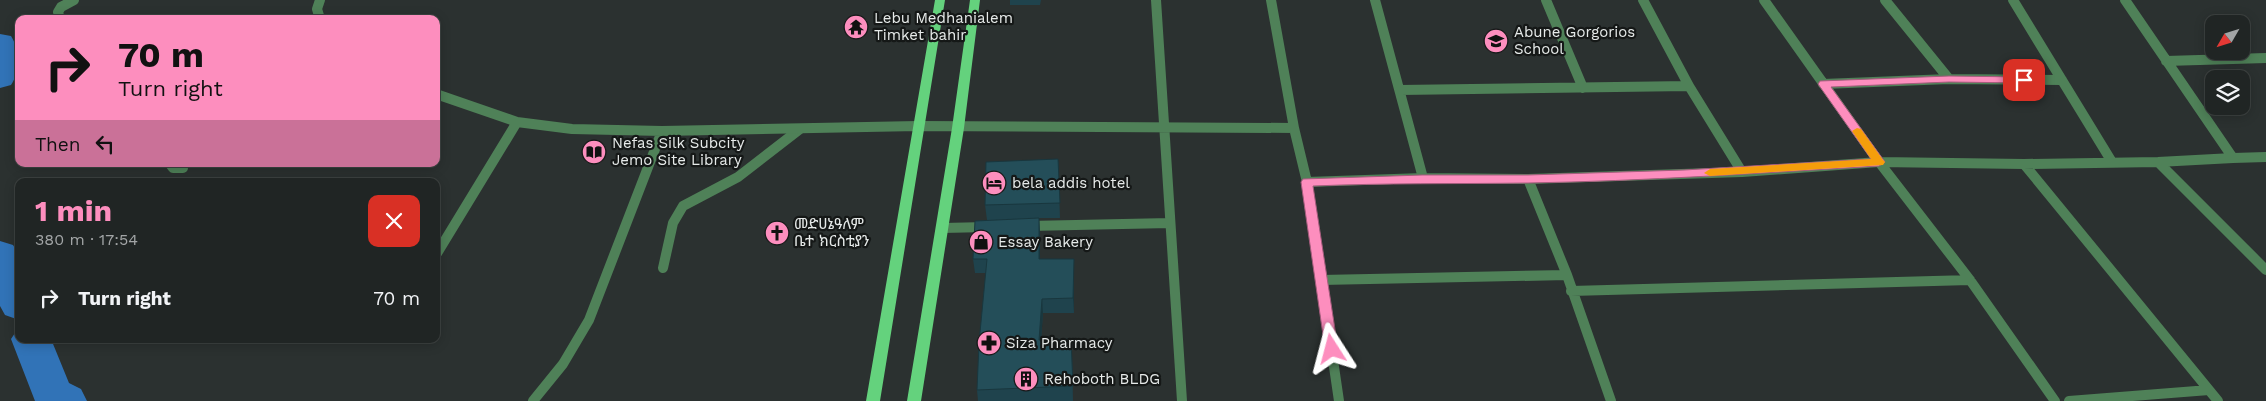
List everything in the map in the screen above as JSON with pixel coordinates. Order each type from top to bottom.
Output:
[{"type":"main road","points":[[873,401],[940,0]]},
{"type":"main road","points":[[914,401],[958,128],[975,0]]},
{"type":"street","points":[[59,15],[58,12],[61,7],[74,0]]},
{"type":"street","points":[[319,15],[317,10],[320,0]]},
{"type":"street","points":[[1156,0],[1182,401]]},
{"type":"street","points":[[1271,0],[1294,128],[1307,182],[1339,401]]},
{"type":"street","points":[[1375,0],[1422,178]]},
{"type":"street","points":[[1546,0],[1583,88]]},
{"type":"street","points":[[1643,0],[1689,86],[1742,172]]},
{"type":"street","points":[[1764,0],[1879,162],[1970,280],[2055,401]]},
{"type":"street","points":[[1885,0],[1949,79]]},
{"type":"street","points":[[2013,0],[2112,162]]},
{"type":"street","points":[[2125,0],[2233,158]]},
{"type":"street","points":[[2166,61],[2266,58]]},
{"type":"street","points":[[1823,84],[1949,79],[2062,80]]},
{"type":"street","points":[[1400,90],[1689,86]]},
{"type":"street","points":[[440,95],[517,122],[572,129],[662,132],[918,126],[958,128],[1294,128]]},
{"type":"street","points":[[440,248],[517,122]]},
{"type":"street","points":[[663,268],[673,223],[683,206],[738,177],[800,129]]},
{"type":"street","points":[[533,401],[563,364],[589,320],[662,132]]},
{"type":"street","points":[[1307,182],[1422,178],[1528,179],[1742,172],[1879,162],[2024,164],[2158,162],[2266,157]]},
{"type":"street","points":[[2158,162],[2265,268]]},
{"type":"street","points":[[2024,164],[2218,401]]},
{"type":"street","points":[[172,167],[183,168]]},
{"type":"street","points":[[1528,179],[1567,275],[1611,401]]},
{"type":"street","points":[[1021,226],[1170,223]]},
{"type":"street","points":[[942,228],[1001,227]]},
{"type":"street","points":[[1321,280],[1567,275]]},
{"type":"street","points":[[1571,291],[1970,280]]},
{"type":"street","points":[[2069,401],[2209,390]]},
{"type":"building","points":[[1058,159],[1060,203],[985,205],[986,162]]},
{"type":"building","points":[[1039,218],[1039,259],[1074,259],[1073,298],[1042,299],[1039,340],[1071,339],[1073,386],[977,390],[979,343],[987,259],[973,259],[975,221]]},
{"type":"waterway","points":[[0,43],[2,61],[0,78]]},
{"type":"waterway","points":[[0,255],[15,294]]},
{"type":"waterway","points":[[33,343],[52,394],[66,401]]},
{"type":"slow traffic","points":[[1710,173],[1879,162],[1857,131]]},
{"type":"place","name":"Lebu Medhanialem Timket bahir","points":[[856,27]]},
{"type":"place","name":"Abune Gorgorios School","points":[[1496,41]]},
{"type":"place","name":"Nefas Silk Subcity Jemo Site Library","points":[[594,152]]},
{"type":"place","name":"bela addis hotel","points":[[994,183]]},
{"type":"place","name":"መድሀኔዓለም ቤተ ክርስቲያን","points":[[777,233]]},
{"type":"place","name":"Essay Bakery","points":[[981,242]]},
{"type":"place","name":"Siza Pharmacy","points":[[989,343]]},
{"type":"place","name":"Rehoboth BLDG","points":[[1026,379]]},
{"type":"route","points":[[1332,349],[1307,182],[1422,178],[1528,179],[1742,172],[1879,162],[1823,84],[1949,79],[2024,80]]}]
